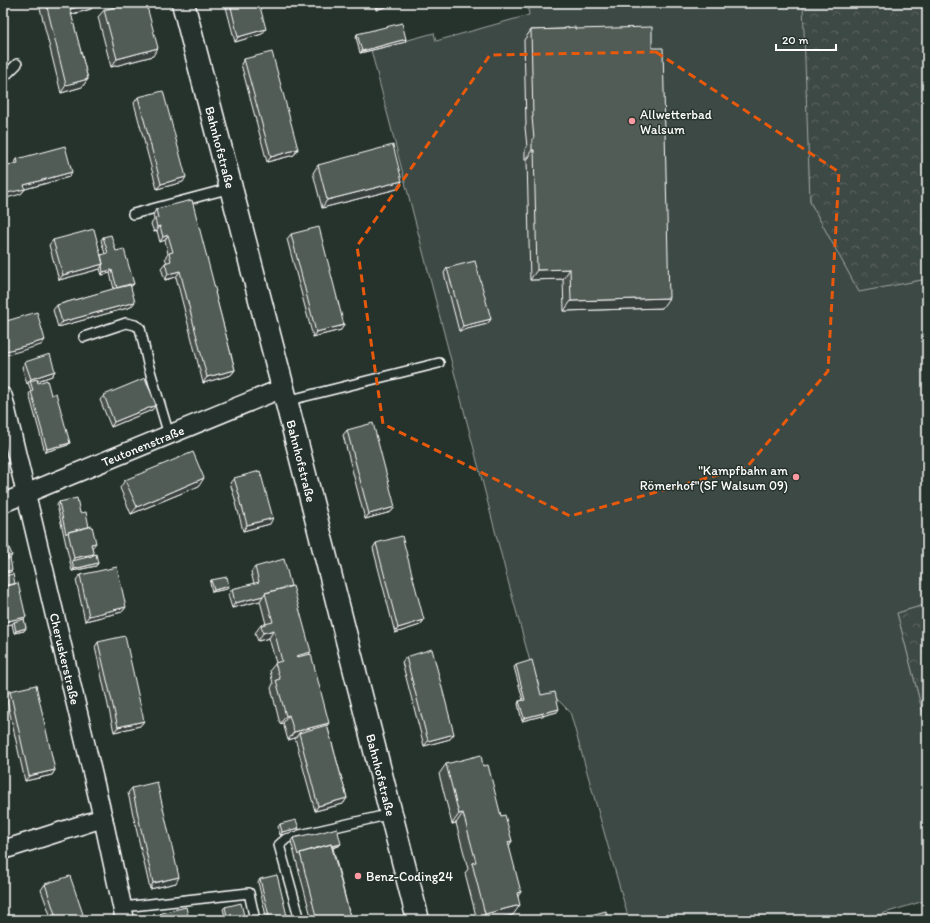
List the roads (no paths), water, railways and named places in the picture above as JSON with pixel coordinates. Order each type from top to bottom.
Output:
[{"type":"street","name":"Bahnhofstraße","points":[[183,3],[418,920]]},
{"type":"street","name":"Teutonenstraße","points":[[3,503],[169,435],[284,395]]},
{"type":"street","name":"Cheruskerstraße","points":[[3,398],[27,493],[124,913]]},
{"type":"street","points":[[3,850],[103,818]]},
{"type":"lane","points":[[3,78],[17,64]]},
{"type":"lane","points":[[133,214],[231,188]]},
{"type":"lane","points":[[84,337],[126,323],[140,328],[148,364],[169,435]]},
{"type":"lane","points":[[284,395],[439,362]]},
{"type":"lane","points":[[300,920],[279,845],[287,838],[391,814]]},
{"type":"lane","points":[[124,913],[249,893],[255,920]]},
{"type":"place","name":"Allwetterbad Walsum","points":[[632,121]]},
{"type":"place","name":"\"Kampfbahn am Römerhof\"(SF Walsum 09)","points":[[796,477]]},
{"type":"place","name":"Benz-Coding24","points":[[358,876]]}]
